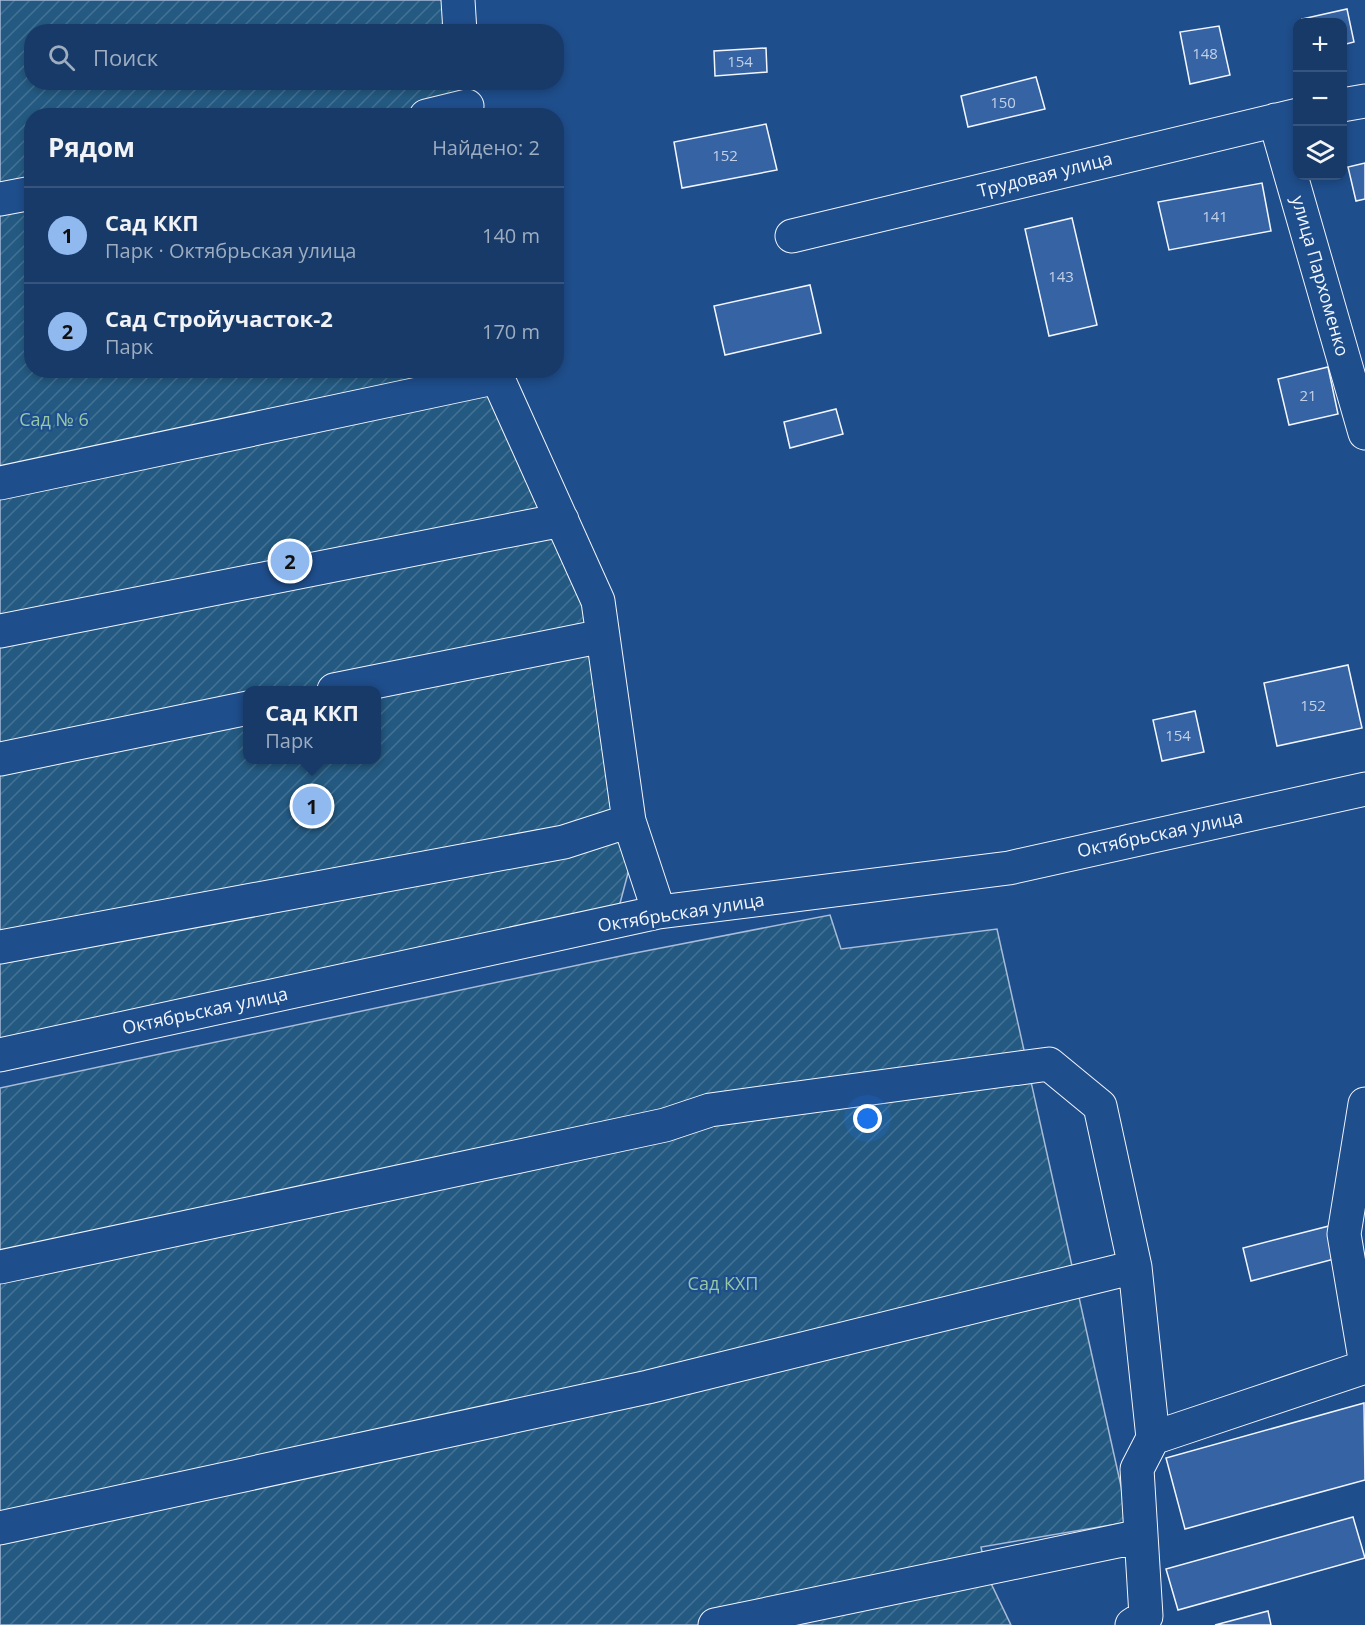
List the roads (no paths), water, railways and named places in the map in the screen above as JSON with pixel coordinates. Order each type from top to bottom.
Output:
[{"type":"street","points":[[458,0],[460,24]]},
{"type":"street","points":[[1347,104],[1365,100]]},
{"type":"street","points":[[447,108],[466,101]]},
{"type":"street","name":"Трудовая улица","points":[[792,236],[1286,117]]},
{"type":"street","name":"улица Пархоменко","points":[[1286,117],[1365,433]]},
{"type":"street","points":[[0,199],[24,194]]},
{"type":"street","points":[[0,483],[478,378]]},
{"type":"street","points":[[498,378],[598,601],[629,821],[659,912]]},
{"type":"street","points":[[0,631],[562,520]]},
{"type":"street","points":[[354,686],[603,636]]},
{"type":"street","points":[[0,759],[243,709]]},
{"type":"street","name":"Октябрьская улица","points":[[0,1055],[659,912],[1009,868],[1365,789]]},
{"type":"street","points":[[0,947],[564,842],[629,821]]},
{"type":"street","points":[[0,1267],[665,1125],[710,1110],[1048,1064],[1101,1106],[1135,1267],[1153,1438],[1137,1469],[1146,1616],[1131,1625]]},
{"type":"street","points":[[1365,1104],[1354,1232],[1365,1359]]},
{"type":"street","points":[[0,1528],[648,1387],[1135,1267]]},
{"type":"street","points":[[1153,1438],[1365,1367]]},
{"type":"street","points":[[715,1625],[1141,1536]]},
{"type":"place","name":"Сад Стройучасток-2","points":[[290,561]]},
{"type":"place","name":"Сад ККП","points":[[312,806]]},
{"type":"park label","name":"Сад № 6","points":[[54,420]]},
{"type":"park label","name":"Сад КХП","points":[[723,1284]]}]
